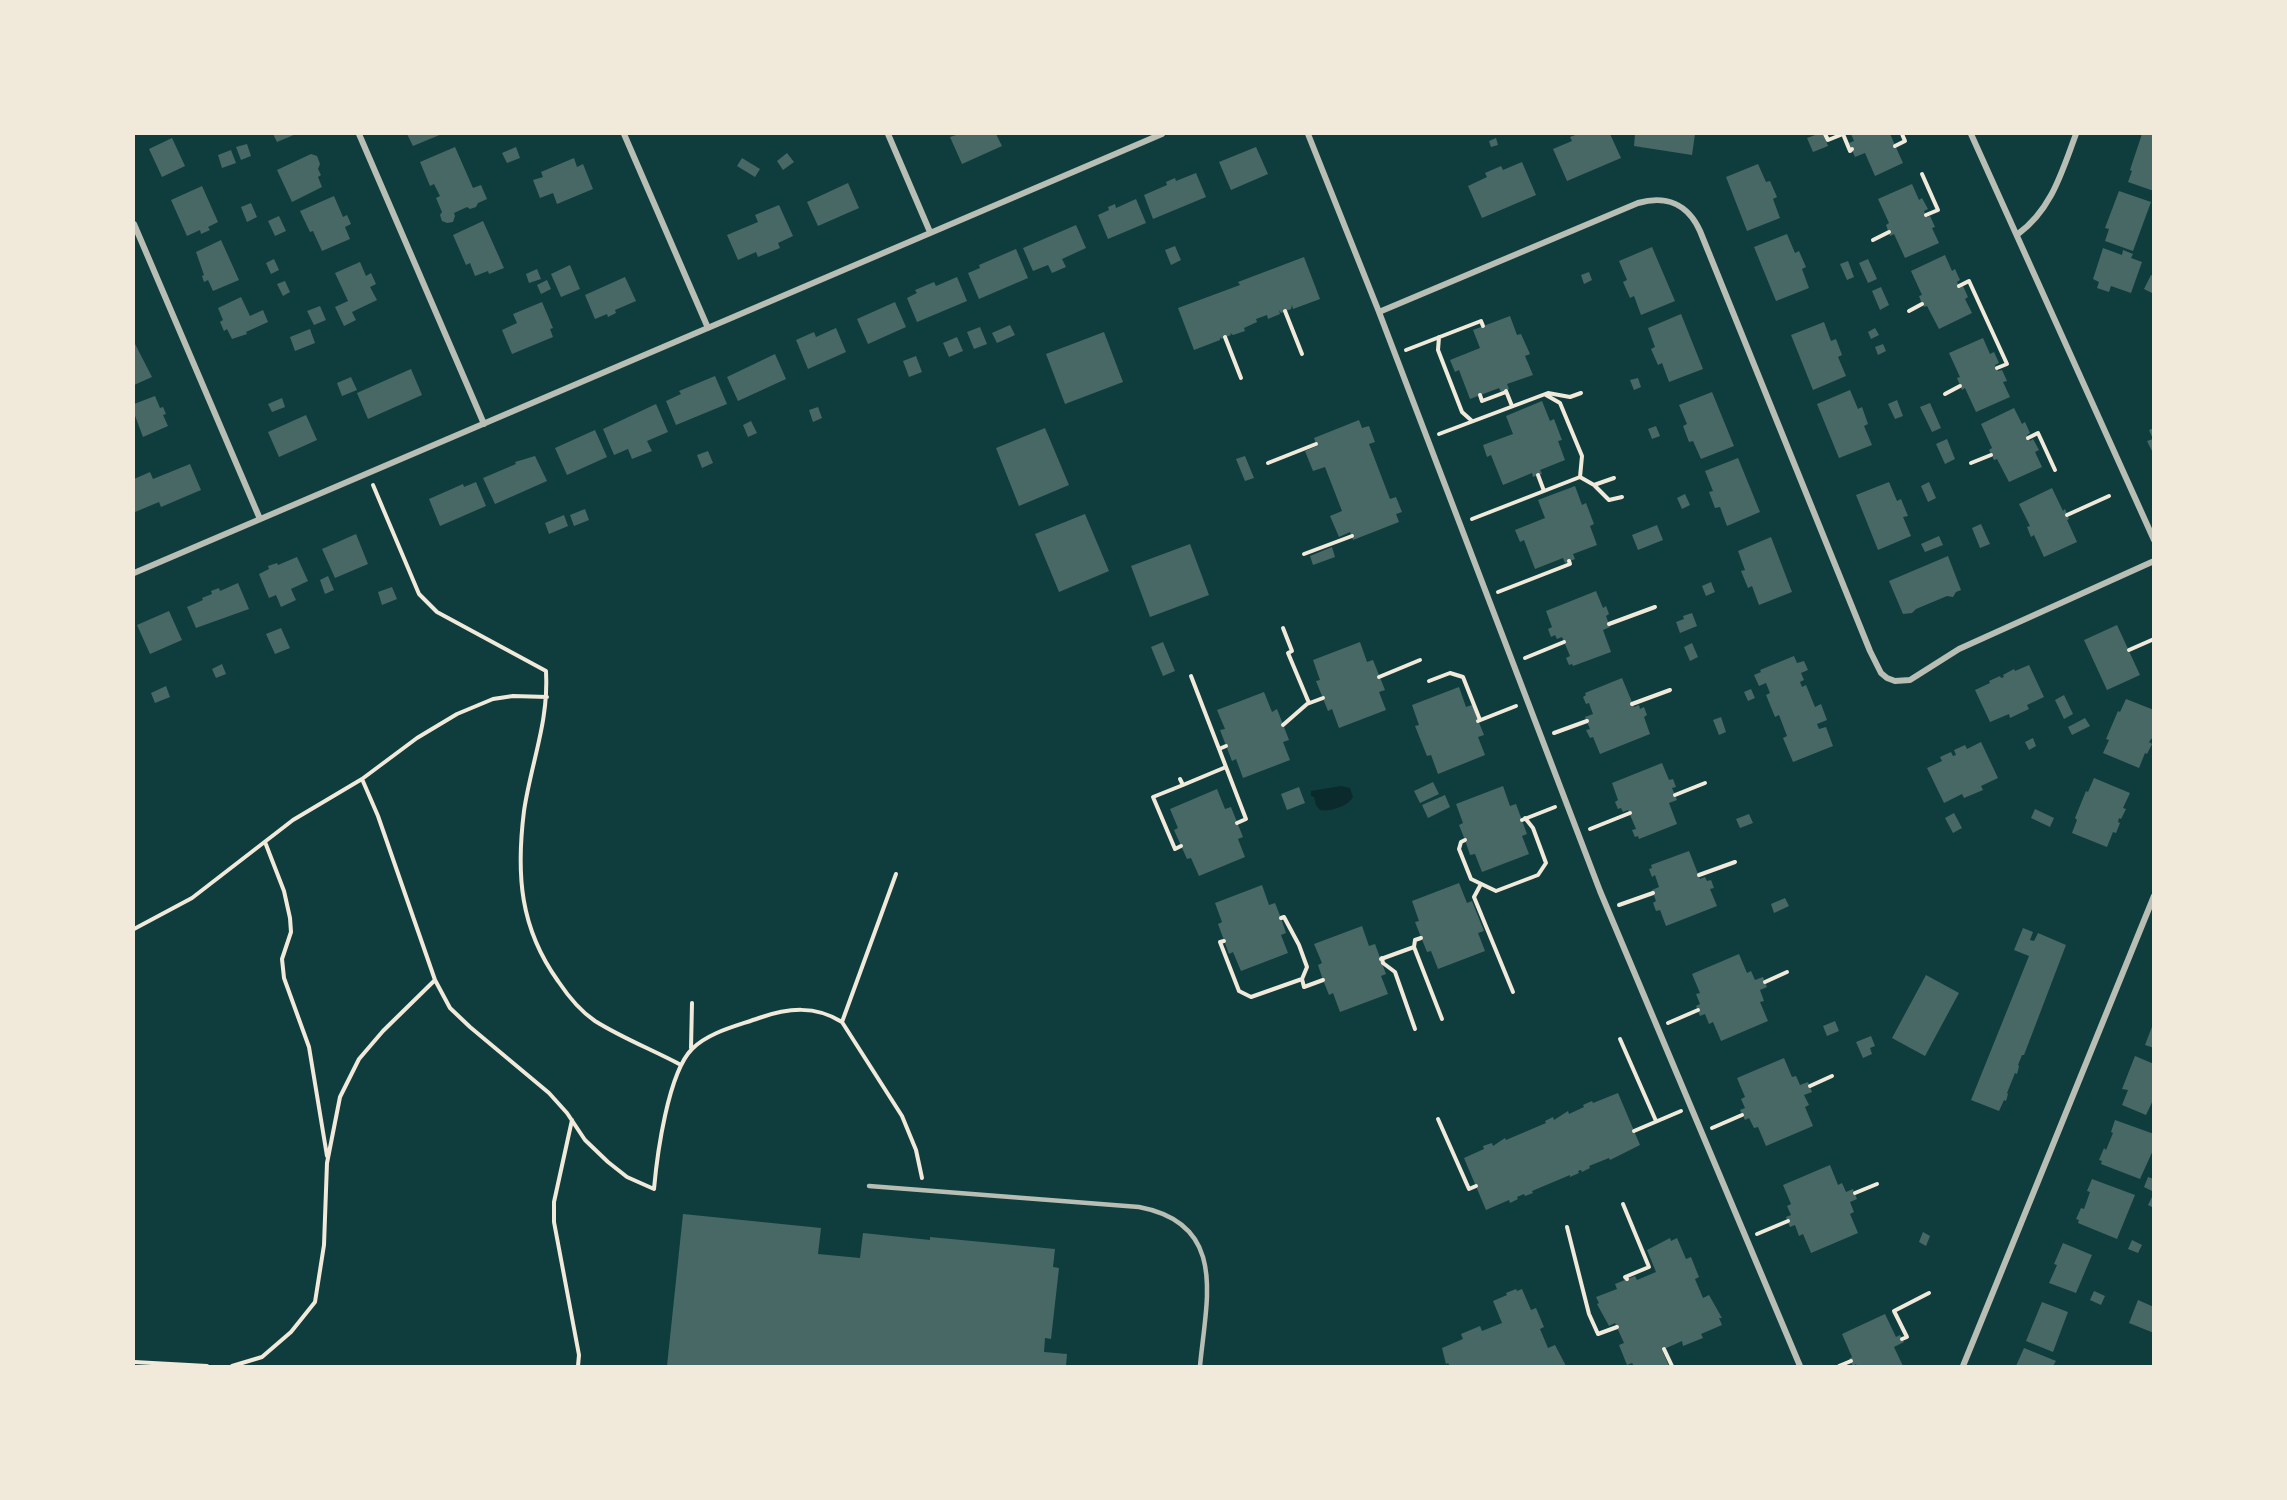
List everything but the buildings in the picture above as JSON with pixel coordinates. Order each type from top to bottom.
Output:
[{"type":"street","points":[[358,134],[484,424]]},
{"type":"street","points":[[624,134],[708,328]]},
{"type":"street","points":[[888,134],[930,232]]},
{"type":"street","points":[[134,573],[1157,134]]},
{"type":"street","points":[[1308,134],[1379,312],[1607,910],[1800,1366]]},
{"type":"street","points":[[1971,134],[2154,540]]},
{"type":"street","points":[[2018,234],[2036,219],[2049,200],[2076,134]]},
{"type":"street","points":[[1379,312],[1638,203],[1663,199],[1676,203],[1695,219],[1870,651],[1881,673],[1887,678],[1894,681],[1910,680],[1959,649],[2154,561]]},
{"type":"street","points":[[134,224],[260,519]]},
{"type":"street","points":[[1963,1366],[2154,896]]},
{"type":"lane","points":[[869,1186],[1139,1208],[1155,1210],[1170,1217],[1194,1238],[1207,1268],[1208,1282],[1200,1366]]},
{"type":"path","points":[[1825,134],[1828,140],[1843,134],[1850,151],[1852,149]]},
{"type":"path","points":[[1895,146],[1905,141],[1902,134]]},
{"type":"path","points":[[1922,174],[1938,210],[1926,215]]},
{"type":"path","points":[[1873,240],[1889,232]]},
{"type":"path","points":[[1959,286],[1969,281],[2007,364],[1997,368]]},
{"type":"path","points":[[1909,311],[1922,304]]},
{"type":"path","points":[[1285,311],[1302,354]]},
{"type":"path","points":[[1395,355],[1480,321],[1483,326]]},
{"type":"path","points":[[1225,337],[1241,378]]},
{"type":"path","points":[[1439,337],[1438,350],[1462,412],[1473,421]]},
{"type":"path","points":[[1946,394],[1960,386]]},
{"type":"path","points":[[1480,395],[1482,401],[1506,391],[1512,406]]},
{"type":"path","points":[[1427,438],[1545,394],[1570,397],[1581,393]]},
{"type":"path","points":[[1545,394],[1560,403],[1582,456],[1580,477]]},
{"type":"path","points":[[2028,438],[2038,434],[2055,470]]},
{"type":"path","points":[[1268,463],[1316,444]]},
{"type":"path","points":[[1971,463],[1991,455]]},
{"type":"path","points":[[368,473],[419,594],[437,612],[546,671],[547,697],[525,810],[520,873],[524,908],[532,936],[546,965],[570,999],[595,1021],[681,1065]]},
{"type":"path","points":[[1538,475],[1544,491]]},
{"type":"path","points":[[1580,477],[1594,485],[1609,501],[1622,497]]},
{"type":"path","points":[[1460,523],[1580,477]]},
{"type":"path","points":[[1594,485],[1614,478]]},
{"type":"path","points":[[2067,515],[2109,496]]},
{"type":"path","points":[[1304,554],[1352,536]]},
{"type":"path","points":[[1487,596],[1570,564],[1569,561]]},
{"type":"path","points":[[1609,624],[1655,607]]},
{"type":"path","points":[[1283,628],[1292,651],[1288,653],[1308,703]]},
{"type":"path","points":[[2129,650],[2154,639]]},
{"type":"path","points":[[1513,662],[1564,642]]},
{"type":"path","points":[[1379,676],[1420,660]]},
{"type":"path","points":[[1429,681],[1450,673],[1463,677],[1479,720],[1528,701]]},
{"type":"path","points":[[1191,676],[1246,819],[1237,823]]},
{"type":"path","points":[[1632,704],[1670,690]]},
{"type":"path","points":[[134,929],[192,898],[293,820],[362,778],[417,738],[457,714],[493,699],[513,696],[547,697]]},
{"type":"path","points":[[1283,725],[1308,703],[1323,698]]},
{"type":"path","points":[[1542,738],[1587,721]]},
{"type":"path","points":[[1219,749],[1226,746]]},
{"type":"path","points":[[1181,846],[1174,849],[1153,797],[1226,767]]},
{"type":"path","points":[[362,778],[378,816],[435,980],[450,1008],[549,1093],[572,1120],[585,1140],[627,1177],[654,1189],[662,1133],[681,1065],[692,1049],[705,1039],[779,1011],[803,1008],[830,1014],[842,1022],[902,1116],[916,1150],[924,1190]]},
{"type":"path","points":[[1180,779],[1182,785]]},
{"type":"path","points":[[1675,795],[1705,783]]},
{"type":"path","points":[[1465,840],[1461,842],[1459,849],[1471,879],[1496,891],[1538,875],[1546,863],[1533,828],[1523,819],[1566,803]]},
{"type":"path","points":[[1578,834],[1630,813]]},
{"type":"path","points":[[265,842],[284,891],[291,918],[291,932],[282,959],[284,978],[309,1047],[328,1160]]},
{"type":"path","points":[[1698,875],[1735,862]]},
{"type":"path","points":[[842,1022],[896,874]]},
{"type":"path","points":[[1481,884],[1474,897],[1513,992]]},
{"type":"path","points":[[1607,910],[1653,892]]},
{"type":"path","points":[[1224,941],[1220,942],[1239,991],[1251,998],[1302,979],[1308,970],[1307,967],[1299,945],[1284,917],[1281,918]]},
{"type":"path","points":[[1421,938],[1415,940],[1414,946],[1442,1019]]},
{"type":"path","points":[[1414,946],[1381,958],[1383,963],[1395,972],[1415,1029]]},
{"type":"path","points":[[1765,982],[1787,972]]},
{"type":"path","points":[[1302,979],[1304,987],[1323,980]]},
{"type":"path","points":[[232,1366],[262,1357],[291,1332],[315,1302],[324,1245],[328,1160],[340,1097],[359,1059],[383,1031],[435,980]]},
{"type":"path","points":[[692,1003],[692,1049]]},
{"type":"path","points":[[1656,1028],[1698,1010]]},
{"type":"path","points":[[1620,1039],[1656,1122]]},
{"type":"path","points":[[1809,1086],[1832,1076]]},
{"type":"path","points":[[1634,1131],[1690,1107]]},
{"type":"path","points":[[1700,1132],[1742,1115]]},
{"type":"path","points":[[1438,1119],[1469,1189],[1476,1186]]},
{"type":"path","points":[[572,1120],[554,1202],[554,1222],[579,1355],[578,1366]]},
{"type":"path","points":[[1855,1193],[1877,1184]]},
{"type":"path","points":[[1623,1204],[1649,1267],[1625,1277],[1627,1279]]},
{"type":"path","points":[[1745,1238],[1788,1221]]},
{"type":"path","points":[[1567,1227],[1589,1314],[1598,1334],[1617,1327]]},
{"type":"path","points":[[1902,1339],[1906,1337],[1894,1311],[1929,1293]]},
{"type":"path","points":[[1664,1349],[1672,1366]]},
{"type":"path","points":[[134,1362],[207,1366]]},
{"type":"path","points":[[1839,1366],[1851,1362]]},
{"type":"water","points":[[1341,786],[1350,788],[1353,797],[1351,800],[1338,808],[1320,810],[1314,797],[1311,796],[1311,791]]}]
